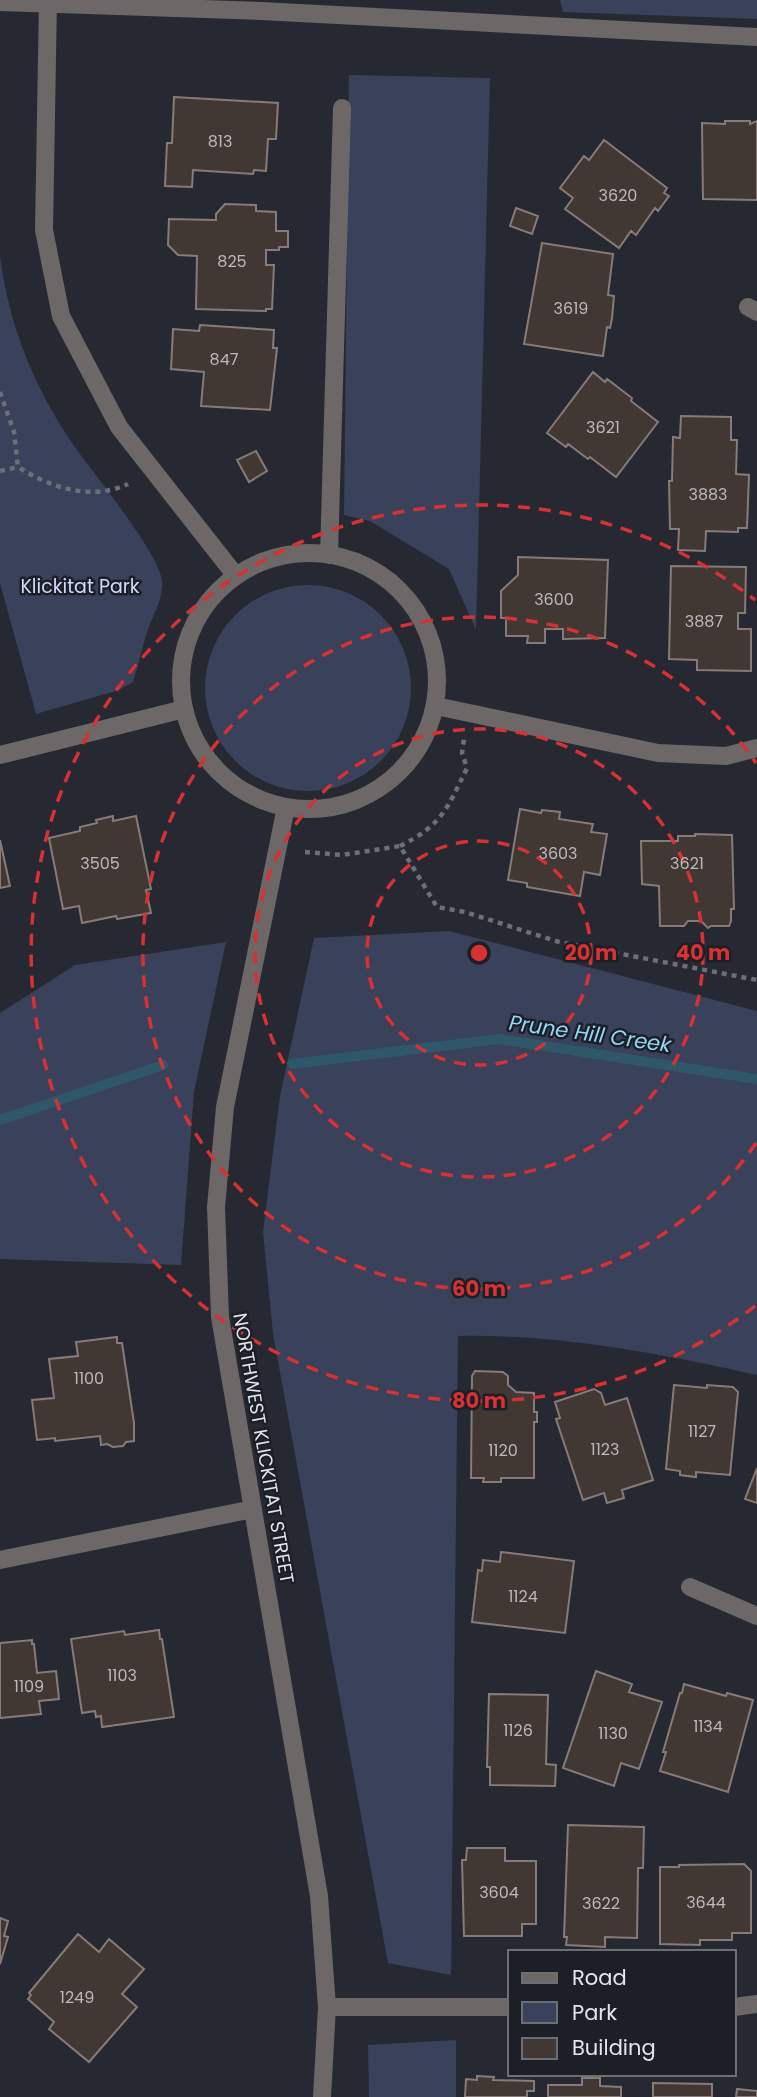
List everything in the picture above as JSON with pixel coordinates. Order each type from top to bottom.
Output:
[{"type":"street","points":[[0,2],[48,2],[757,37]]},
{"type":"street","points":[[48,2],[44,230],[61,316],[119,426],[236,576]]},
{"type":"street","points":[[329,555],[342,108]]},
{"type":"street","points":[[308,553],[329,555],[345,558],[380,574],[408,598],[428,631],[437,668],[436,706],[425,737],[407,765],[382,787],[352,802],[319,809],[286,807],[257,799],[232,783],[210,762],[194,737],[184,709],[181,671],[189,635],[208,601],[236,576],[270,559],[308,553]]},
{"type":"street","points":[[436,706],[658,753],[726,755],[757,748]]},
{"type":"street","points":[[0,755],[184,709]]},
{"type":"street","name":"NORTHWEST KLICKITAT STREET","points":[[286,807],[225,1107],[216,1207],[220,1317],[319,1896],[327,2007],[322,2097]]},
{"type":"street","points":[[0,1560],[253,1509]]},
{"type":"street","points":[[690,1587],[757,1616]]},
{"type":"street","points":[[736,2007],[757,2004]]},
{"type":"street","points":[[327,2007],[508,2007]]},
{"type":"path","points":[[0,392],[14,432],[18,467]]},
{"type":"path","points":[[0,471],[18,467],[41,481],[75,491],[111,492],[154,471]]},
{"type":"path","points":[[277,849],[342,855],[400,846],[425,834],[447,810],[467,768],[463,753],[468,712]]},
{"type":"path","points":[[400,846],[437,907],[464,912],[558,942],[757,980]]},
{"type":"green space","points":[[560,0],[757,0],[757,19],[563,12]]},
{"type":"green space","points":[[349,75],[490,78],[476,630],[449,569],[370,521],[344,515]]},
{"type":"green space","name":"Klickitat Park","points":[[0,255],[9,306],[25,356],[36,379],[75,447],[149,551],[162,580],[159,601],[133,682],[119,690],[36,714],[0,583]]},
{"type":"green space","points":[[308,585],[347,593],[381,615],[403,649],[411,688],[403,727],[381,761],[347,783],[308,791],[269,783],[235,761],[213,727],[205,688],[213,649],[235,615],[269,593]]},
{"type":"green space","points":[[449,931],[757,1011],[757,1375],[609,1346],[533,1338],[458,1336],[451,1975],[388,1963],[273,1334],[263,1232],[280,1096],[314,938]]},
{"type":"green space","points":[[226,942],[194,1092],[181,1265],[0,1259],[0,1013],[75,965]]},
{"type":"green space","points":[[456,2040],[456,2097],[369,2097],[368,2045]]},
{"type":"building","points":[[174,97],[278,103],[276,139],[268,139],[266,171],[254,170],[253,174],[193,170],[192,187],[165,186],[167,143],[172,143]]},
{"type":"building","points":[[725,121],[750,121],[750,124],[757,121],[757,200],[703,199],[702,123],[725,124]]},
{"type":"building","points":[[604,140],[667,188],[664,193],[669,196],[658,211],[655,208],[636,235],[631,231],[619,248],[565,209],[573,198],[560,188],[584,156],[589,160]]},
{"type":"building","points":[[225,204],[256,205],[256,211],[276,212],[276,231],[288,231],[288,247],[266,250],[266,265],[274,265],[272,309],[196,309],[197,256],[178,255],[168,245],[169,219],[216,220],[216,214]]},
{"type":"building","points":[[516,208],[538,216],[532,234],[510,226]]},
{"type":"building","points":[[542,243],[613,254],[608,295],[614,296],[612,318],[610,328],[607,327],[603,356],[524,344]]},
{"type":"building","points":[[200,325],[274,330],[273,348],[277,348],[270,410],[201,406],[204,372],[171,369],[173,329],[199,331]]},
{"type":"building","points":[[593,372],[632,398],[631,401],[658,422],[616,477],[590,457],[588,459],[568,444],[566,447],[547,433]]},
{"type":"building","points":[[681,416],[731,417],[731,440],[737,440],[736,474],[749,475],[747,528],[738,528],[738,532],[706,531],[705,551],[678,550],[679,529],[670,529],[669,481],[672,481],[673,437],[680,438]]},
{"type":"building","points":[[256,451],[267,471],[249,482],[237,460]]},
{"type":"building","points":[[518,557],[608,560],[605,638],[563,639],[563,629],[545,629],[545,643],[527,643],[528,636],[506,636],[506,618],[501,618],[501,591],[518,575]]},
{"type":"building","points":[[671,566],[746,567],[745,613],[738,613],[738,629],[751,629],[751,671],[697,670],[697,660],[669,659]]},
{"type":"building","points":[[520,809],[541,813],[542,810],[560,812],[559,819],[593,824],[591,832],[607,834],[600,875],[584,872],[580,896],[527,887],[527,883],[508,880]]},
{"type":"building","points":[[113,816],[113,821],[136,816],[151,889],[146,890],[151,913],[82,923],[79,906],[63,909],[49,838],[80,831],[80,827]]},
{"type":"building","points":[[732,835],[734,909],[731,909],[731,921],[729,926],[708,928],[701,921],[688,921],[684,926],[660,926],[659,886],[642,884],[641,841],[678,841],[678,836]]},
{"type":"building","points":[[0,840],[10,886],[0,888]]},
{"type":"building","points":[[117,1337],[117,1343],[122,1343],[134,1423],[134,1441],[113,1447],[101,1445],[100,1436],[55,1441],[55,1438],[37,1440],[32,1400],[54,1398],[49,1359],[78,1356],[76,1342]]},
{"type":"building","points":[[475,1371],[503,1372],[508,1376],[508,1385],[516,1392],[534,1393],[537,1422],[534,1422],[534,1478],[501,1478],[501,1482],[483,1482],[484,1478],[471,1478],[472,1376]]},
{"type":"building","points":[[674,1385],[733,1387],[738,1392],[730,1475],[696,1472],[696,1477],[680,1475],[680,1471],[666,1469]]},
{"type":"building","points":[[594,1389],[601,1393],[605,1405],[627,1398],[653,1480],[622,1490],[624,1498],[607,1503],[604,1493],[583,1500],[556,1419],[560,1418],[555,1402]]},
{"type":"building","points":[[757,1468],[757,1503],[745,1499]]},
{"type":"building","points":[[501,1552],[574,1561],[565,1633],[472,1622],[478,1570],[482,1571],[483,1560],[500,1562]]},
{"type":"building","points":[[159,1630],[174,1717],[102,1727],[101,1716],[96,1717],[95,1711],[82,1713],[71,1639],[124,1631],[125,1635]]},
{"type":"building","points":[[32,1640],[37,1673],[56,1671],[59,1699],[39,1701],[41,1714],[0,1718],[0,1643]]},
{"type":"building","points":[[596,1671],[632,1684],[629,1692],[662,1702],[639,1769],[621,1763],[614,1786],[563,1768]]},
{"type":"building","points":[[684,1684],[726,1696],[727,1693],[753,1700],[728,1792],[660,1771],[666,1752],[663,1752]]},
{"type":"building","points":[[489,1694],[548,1695],[546,1764],[556,1765],[555,1786],[490,1785],[490,1767],[487,1767]]},
{"type":"building","points":[[568,1825],[644,1827],[643,1868],[638,1868],[637,1938],[605,1937],[605,1947],[566,1945],[567,1937],[564,1937]]},
{"type":"building","points":[[467,1848],[505,1848],[505,1861],[536,1861],[536,1924],[522,1924],[522,1936],[464,1936],[462,1860],[466,1860]]},
{"type":"building","points":[[744,1864],[751,1871],[751,1933],[732,1933],[732,1940],[700,1940],[700,1945],[660,1944],[660,1867]]},
{"type":"building","points":[[0,1918],[8,1921],[4,1936],[8,1937],[0,1964]]},
{"type":"building","points":[[78,1934],[99,1952],[109,1939],[144,1969],[122,1994],[137,2007],[89,2062],[49,2029],[54,2022],[28,1999],[31,1995],[29,1993]]},
{"type":"building","points":[[477,2076],[494,2077],[493,2080],[534,2081],[534,2091],[527,2091],[527,2097],[465,2097],[466,2079],[477,2080]]},
{"type":"building","points":[[582,2078],[600,2078],[600,2086],[621,2087],[621,2097],[548,2097],[548,2085],[582,2085]]},
{"type":"building","points":[[653,2083],[712,2084],[712,2097],[653,2097]]},
{"type":"building","points":[[737,2089],[757,2091],[757,2097],[736,2097]]},
{"type":"waterway","name":"Prune Hill Creek","points":[[292,1064],[499,1039],[757,1079]]},
{"type":"waterway","name":"Prune Hill Creek","points":[[0,1120],[163,1065]]}]
